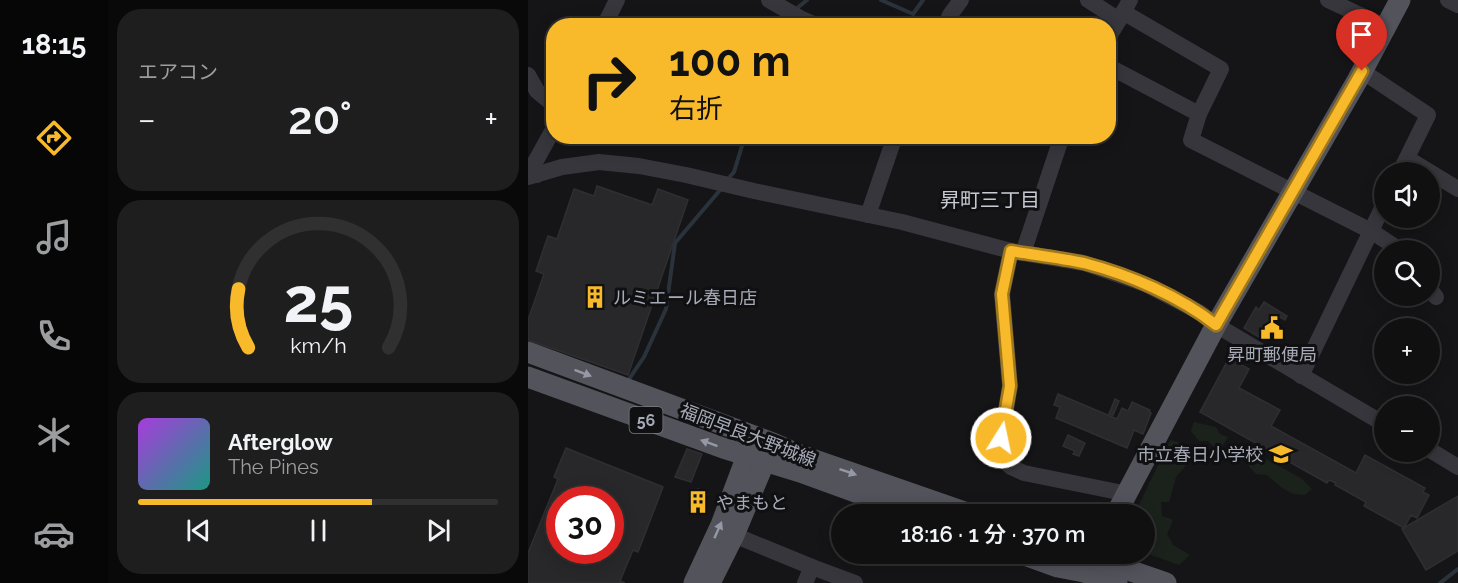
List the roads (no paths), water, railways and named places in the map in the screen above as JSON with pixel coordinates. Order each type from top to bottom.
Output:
[{"type":"main road","points":[[1122,504],[1216,325],[1362,71],[1400,0]]},
{"type":"main road","name":"福岡早良大野城線","points":[[528,352],[760,450],[800,472],[888,504]]},
{"type":"main road","name":"福岡早良大野城線","points":[[528,376],[760,450],[800,455],[941,504]]},
{"type":"main road","points":[[710,583],[734,535],[760,450]]},
{"type":"main road","points":[[694,583],[720,525],[760,450]]},
{"type":"main road","points":[[1050,564],[1058,567],[1086,564],[1166,583]]},
{"type":"main road","points":[[1086,564],[1117,583]]},
{"type":"street","points":[[608,18],[617,0]]},
{"type":"street","points":[[769,0],[800,18]]},
{"type":"street","points":[[949,18],[960,0]]},
{"type":"street","points":[[1088,0],[1124,11],[1221,69],[1199,114],[1191,141],[1385,240]]},
{"type":"street","points":[[1328,0],[1386,27]]},
{"type":"street","points":[[1448,0],[1458,5]]},
{"type":"street","points":[[1116,24],[1124,11]]},
{"type":"street","points":[[1116,70],[1199,114]]},
{"type":"street","points":[[1362,71],[1428,115],[1405,162]]},
{"type":"street","points":[[528,75],[537,91],[546,98]]},
{"type":"street","points":[[546,142],[534,164],[532,176],[562,167],[599,162],[629,165],[868,214],[1017,252],[1084,263],[1145,284],[1199,312],[1216,325],[1374,418]]},
{"type":"street","points":[[868,214],[892,144]]},
{"type":"street","points":[[1059,144],[1002,294],[1010,386],[1001,438],[1001,457],[1011,467],[1023,473],[1128,494]]},
{"type":"street","points":[[1440,181],[1458,189]]},
{"type":"street","points":[[1301,376],[1374,225]]},
{"type":"street","points":[[1440,456],[1458,467]]},
{"type":"street","points":[[734,535],[855,583]]},
{"type":"street","points":[[805,583],[812,567]]},
{"type":"waterway","points":[[796,9],[807,0]]},
{"type":"waterway","points":[[881,0],[913,14],[923,0]]},
{"type":"waterway","points":[[727,180],[734,172],[743,144]]},
{"type":"waterway","points":[[627,382],[644,357],[666,309],[675,243],[721,189]]},
{"type":"waterway","points":[[1440,583],[1458,569]]},
{"type":"place","name":"ルミエール春日店","points":[[595,297]]},
{"type":"place","name":"昇町郵便局","points":[[1272,328]]},
{"type":"place","name":"市立春日小学校","points":[[1281,454]]},
{"type":"place","name":"やまもと","points":[[698,502]]},
{"type":"district","name":"昇町三丁目","points":[[990,200]]}]
